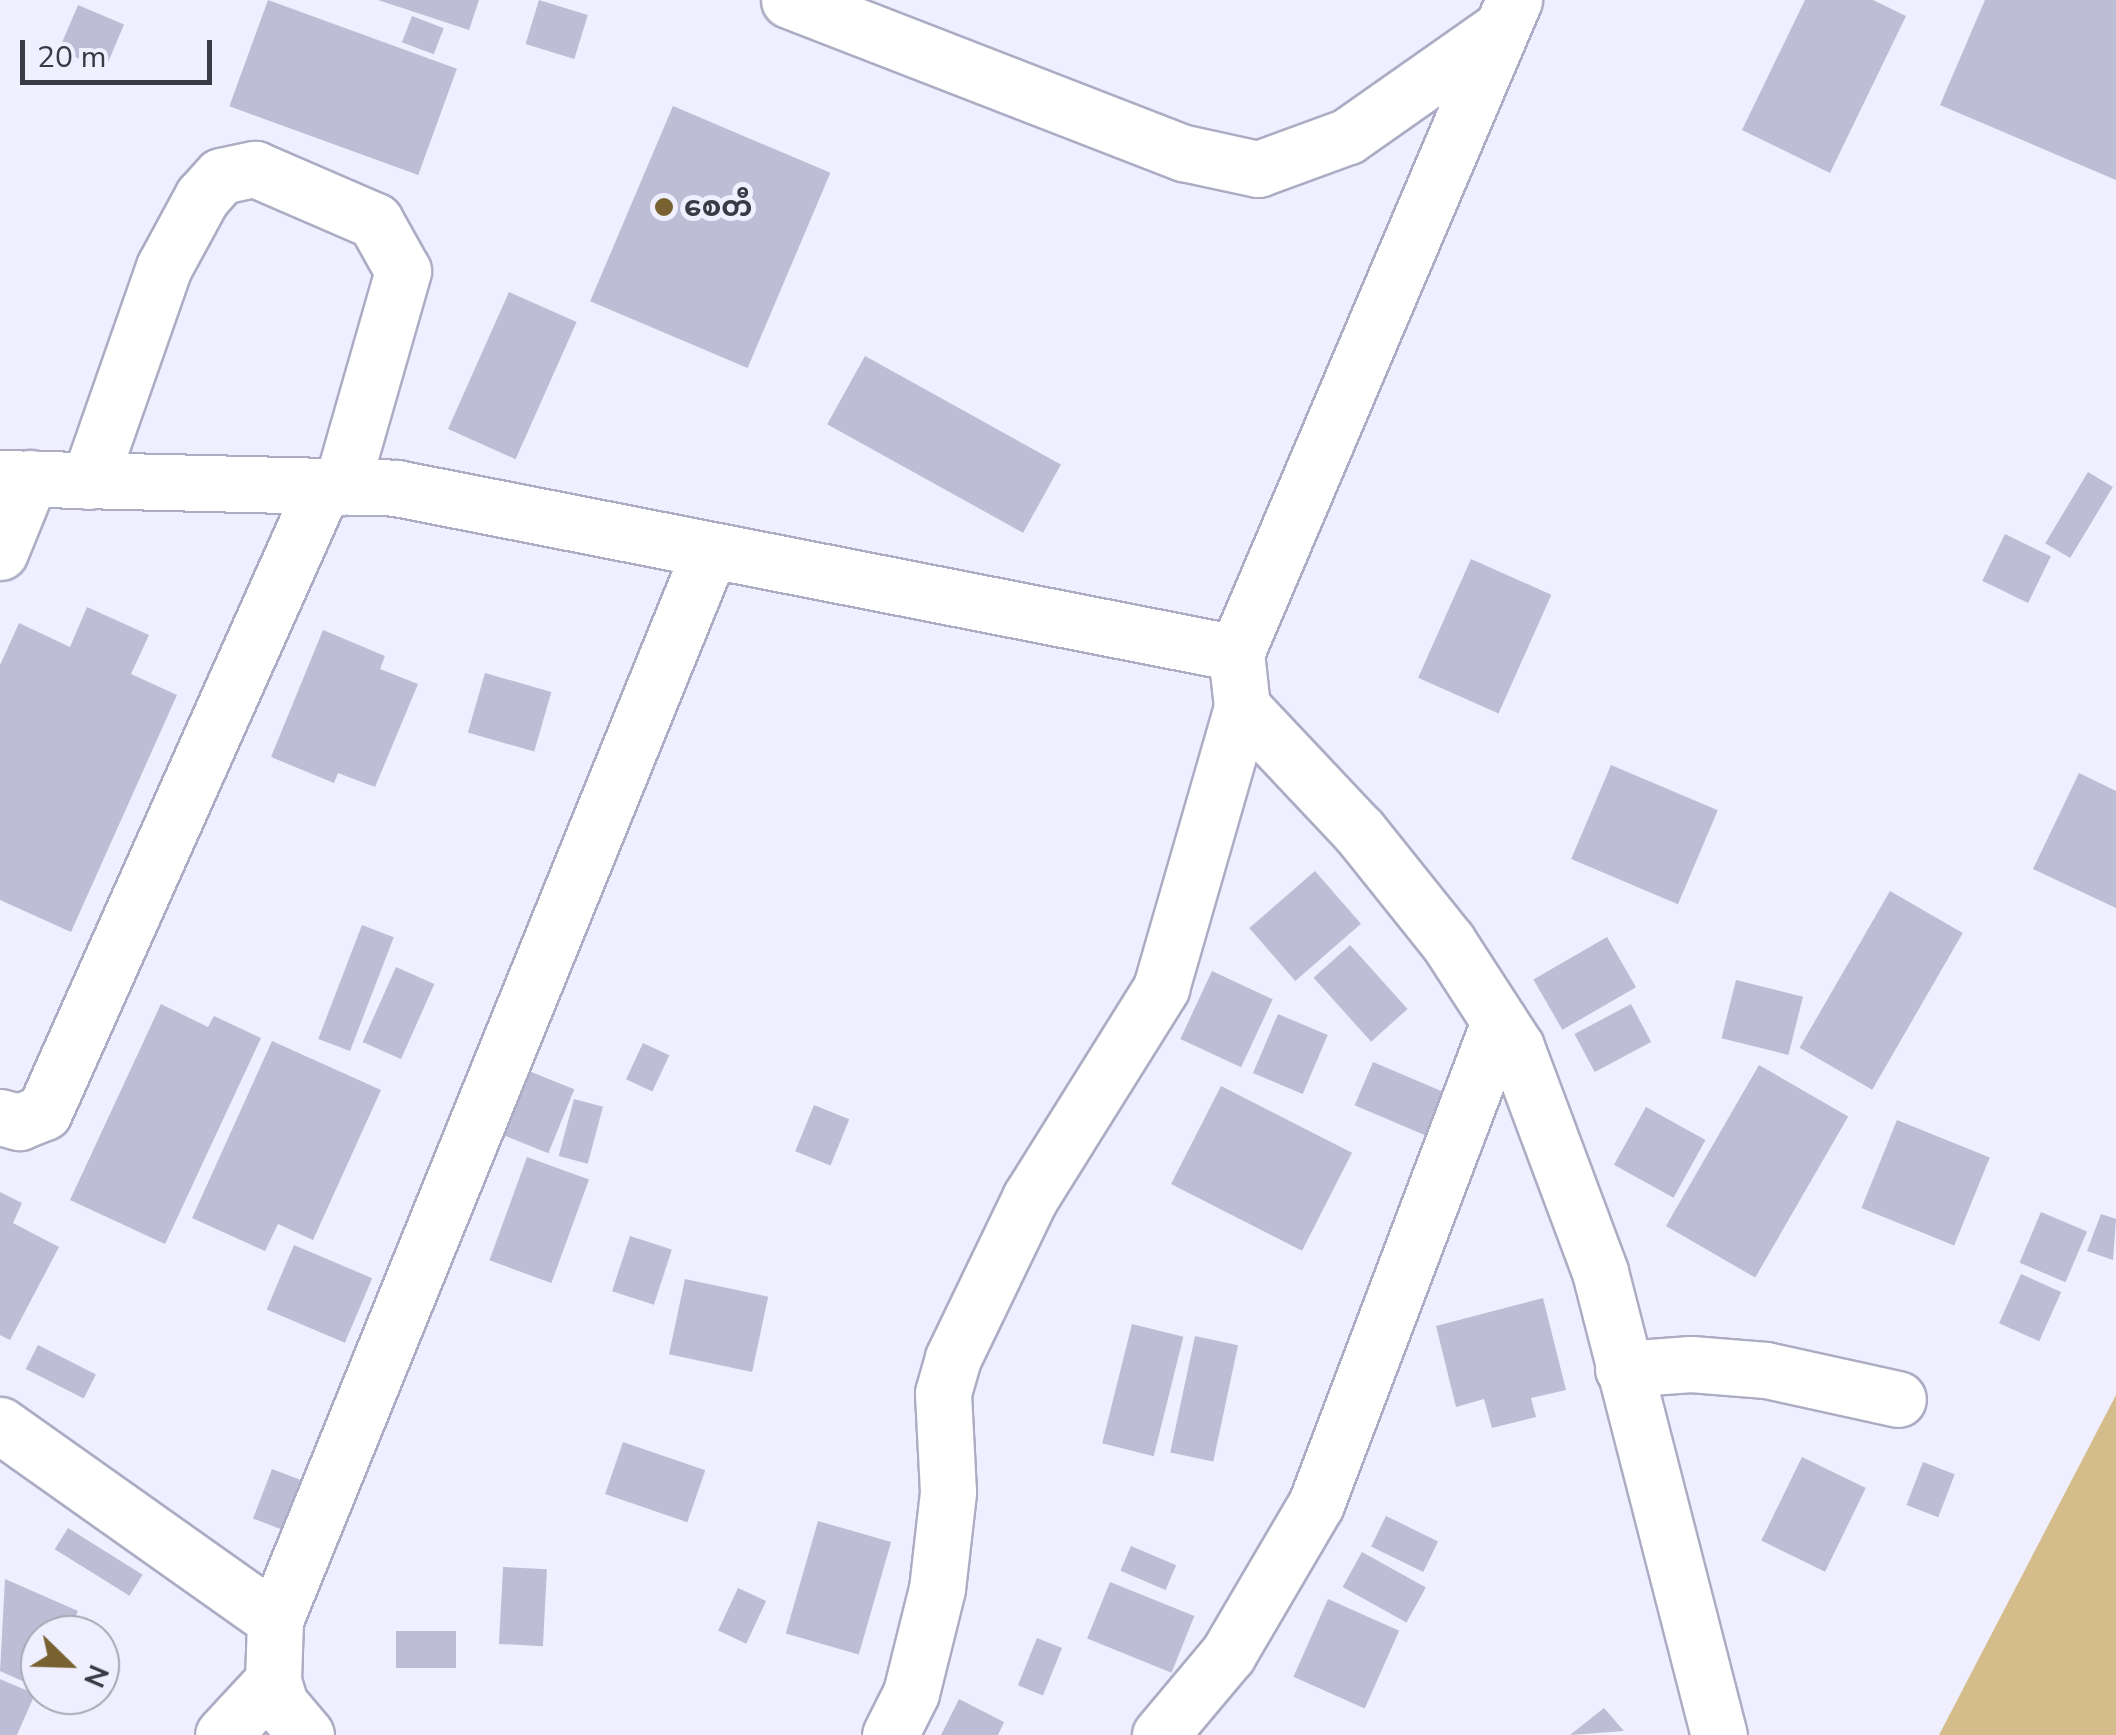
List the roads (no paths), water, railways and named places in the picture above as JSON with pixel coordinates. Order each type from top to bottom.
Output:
[{"type":"street","points":[[789,0],[1184,153],[1258,169],[1348,136],[1507,15]]},
{"type":"street","points":[[890,1735],[911,1694],[937,1589],[948,1492],[943,1392],[953,1358],[1030,1198],[1161,988],[1242,708],[1236,653],[1507,15]]},
{"type":"street","points":[[0,1117],[19,1122],[44,1112],[332,487],[403,272],[374,221],[254,169],[222,176],[212,186],[164,267],[89,480]]},
{"type":"street","points":[[0,552],[15,478],[396,488],[1236,653]]},
{"type":"street","points":[[306,1735],[280,1704],[273,1681],[275,1620],[710,550]]},
{"type":"street","points":[[1242,708],[1359,832],[1448,942],[1516,1047],[1566,1170],[1623,1369],[1719,1735]]},
{"type":"street","points":[[1160,1735],[1228,1654],[1316,1504],[1499,1022]]},
{"type":"street","points":[[1623,1369],[1691,1364],[1766,1370],[1898,1399]]},
{"type":"street","points":[[0,1425],[275,1620]]},
{"type":"street","points":[[223,1735],[273,1681]]},
{"type":"place","name":"စေတီ","points":[[664,207]]}]
